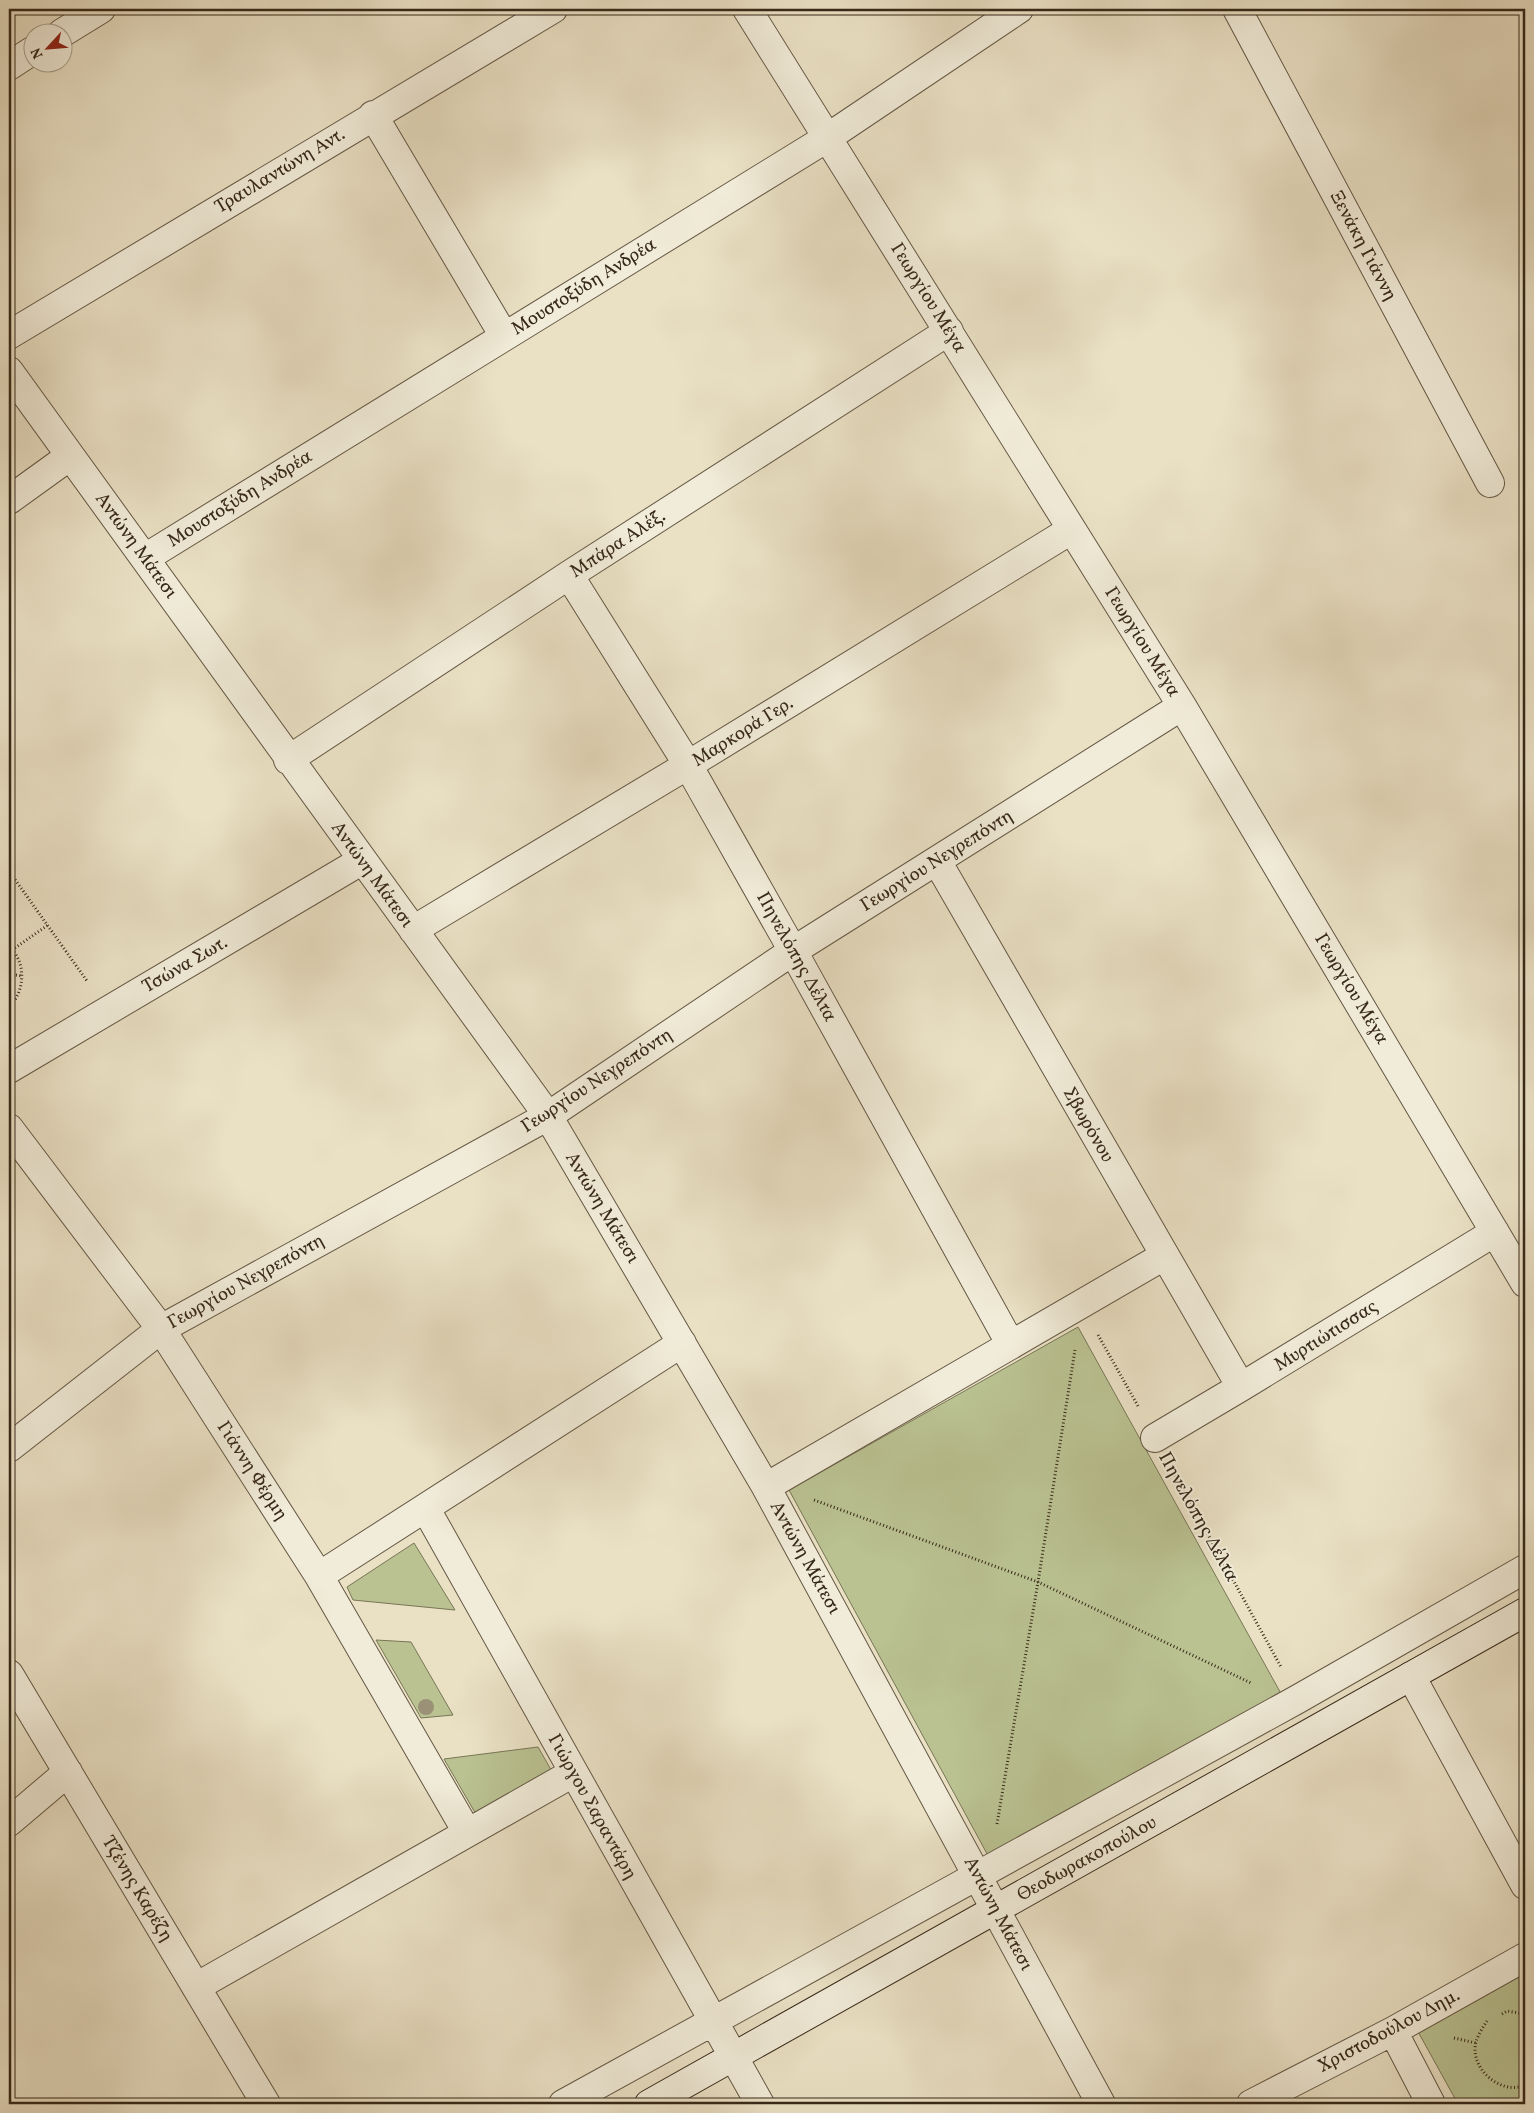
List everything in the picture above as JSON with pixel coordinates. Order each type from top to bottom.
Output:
[{"type":"street","points":[[72,27],[101,9]]},
{"type":"street","name":"Τραυλαντώνη Αντ.","points":[[9,335],[373,115],[553,9]]},
{"type":"street","name":"Γεωργίου Μέγα","points":[[747,9],[1182,706],[1525,1283]]},
{"type":"street","name":"Μουστοξύδη Ανδρέα","points":[[145,558],[827,138],[1019,9]]},
{"type":"street","name":"Ξενάκη Γιάννη","points":[[1237,9],[1490,484]]},
{"type":"street","points":[[9,66],[22,58]]},
{"type":"street","points":[[373,115],[504,336]]},
{"type":"street","name":"Μπάρα Αλέξ.","points":[[288,760],[569,575],[949,331]]},
{"type":"street","name":"Αντώνη Μάτεσι","points":[[9,371],[361,861],[548,1116],[766,1487],[1101,2104]]},
{"type":"street","points":[[9,500],[70,456]]},
{"type":"street","name":"Μαρκορά Γερ.","points":[[412,930],[688,765],[1071,530]]},
{"type":"street","name":"Πηνελόπης Δέλτα","points":[[569,575],[688,765],[1011,1345]]},
{"type":"street","name":"Γεωργίου Νεγρεπόντη","points":[[9,1448],[161,1329],[548,1116],[793,951],[1182,706]]},
{"type":"street","name":"Τσώνα Σωτ.","points":[[9,1069],[361,861]]},
{"type":"street","name":"Σβωρόνου","points":[[937,861],[1241,1387]]},
{"type":"street","name":"Γιάννη Φέρμη","points":[[9,1128],[161,1329],[319,1576],[467,1832]]},
{"type":"street","name":"Μυρτιώτισσας","points":[[1155,1438],[1495,1232]]},
{"type":"street","points":[[766,1487],[1164,1256]]},
{"type":"street","points":[[319,1576],[682,1343]]},
{"type":"street","name":"Γιώργου Σαραντάρη","points":[[426,1509],[760,2104]]},
{"type":"street","points":[[563,2104],[1298,1699],[1525,1569]]},
{"type":"street","name":"Θεοδωρακοπούλου","points":[[649,2104],[1525,1612]]},
{"type":"street","name":"Τζένης Καρέζη","points":[[9,1674],[266,2104]]},
{"type":"street","points":[[1411,1676],[1525,1885]]},
{"type":"street","points":[[9,1822],[68,1772]]},
{"type":"street","points":[[196,1987],[573,1773]]},
{"type":"street","name":"Χριστοδούλου Δημ.","points":[[1251,2104],[1392,2031],[1525,1957]]},
{"type":"street","points":[[1392,2031],[1431,2104]]},
{"type":"path","points":[[9,871],[108,1010]]},
{"type":"path","points":[[9,1007],[20,990],[22,976],[19,962],[10,948],[48,925]]},
{"type":"path","points":[[9,974],[22,976]]},
{"type":"path","points":[[978,1876],[991,1862],[1038,1582],[1081,1304]]},
{"type":"path","name":"Πηνελόπης Δέλτα","points":[[1081,1304],[1298,1699]]},
{"type":"path","points":[[766,1487],[789,1490],[1038,1582],[1284,1699],[1298,1699]]},
{"type":"path","points":[[1500,2015],[1507,2011],[1525,2014]]},
{"type":"path","points":[[1494,2018],[1486,2022],[1476,2043],[1478,2061],[1487,2077],[1502,2086],[1520,2088],[1525,2085]]},
{"type":"green space","points":[[1078,1327],[1284,1699],[991,1861],[789,1490]]},
{"type":"green space","points":[[414,1543],[455,1610],[353,1600],[347,1587]]},
{"type":"green space","points":[[376,1640],[411,1642],[453,1715],[421,1718]]},
{"type":"green space","points":[[538,1747],[554,1775],[477,1816],[444,1759]]},
{"type":"green space","points":[[1525,1968],[1525,2104],[1458,2104],[1416,2028]]}]
